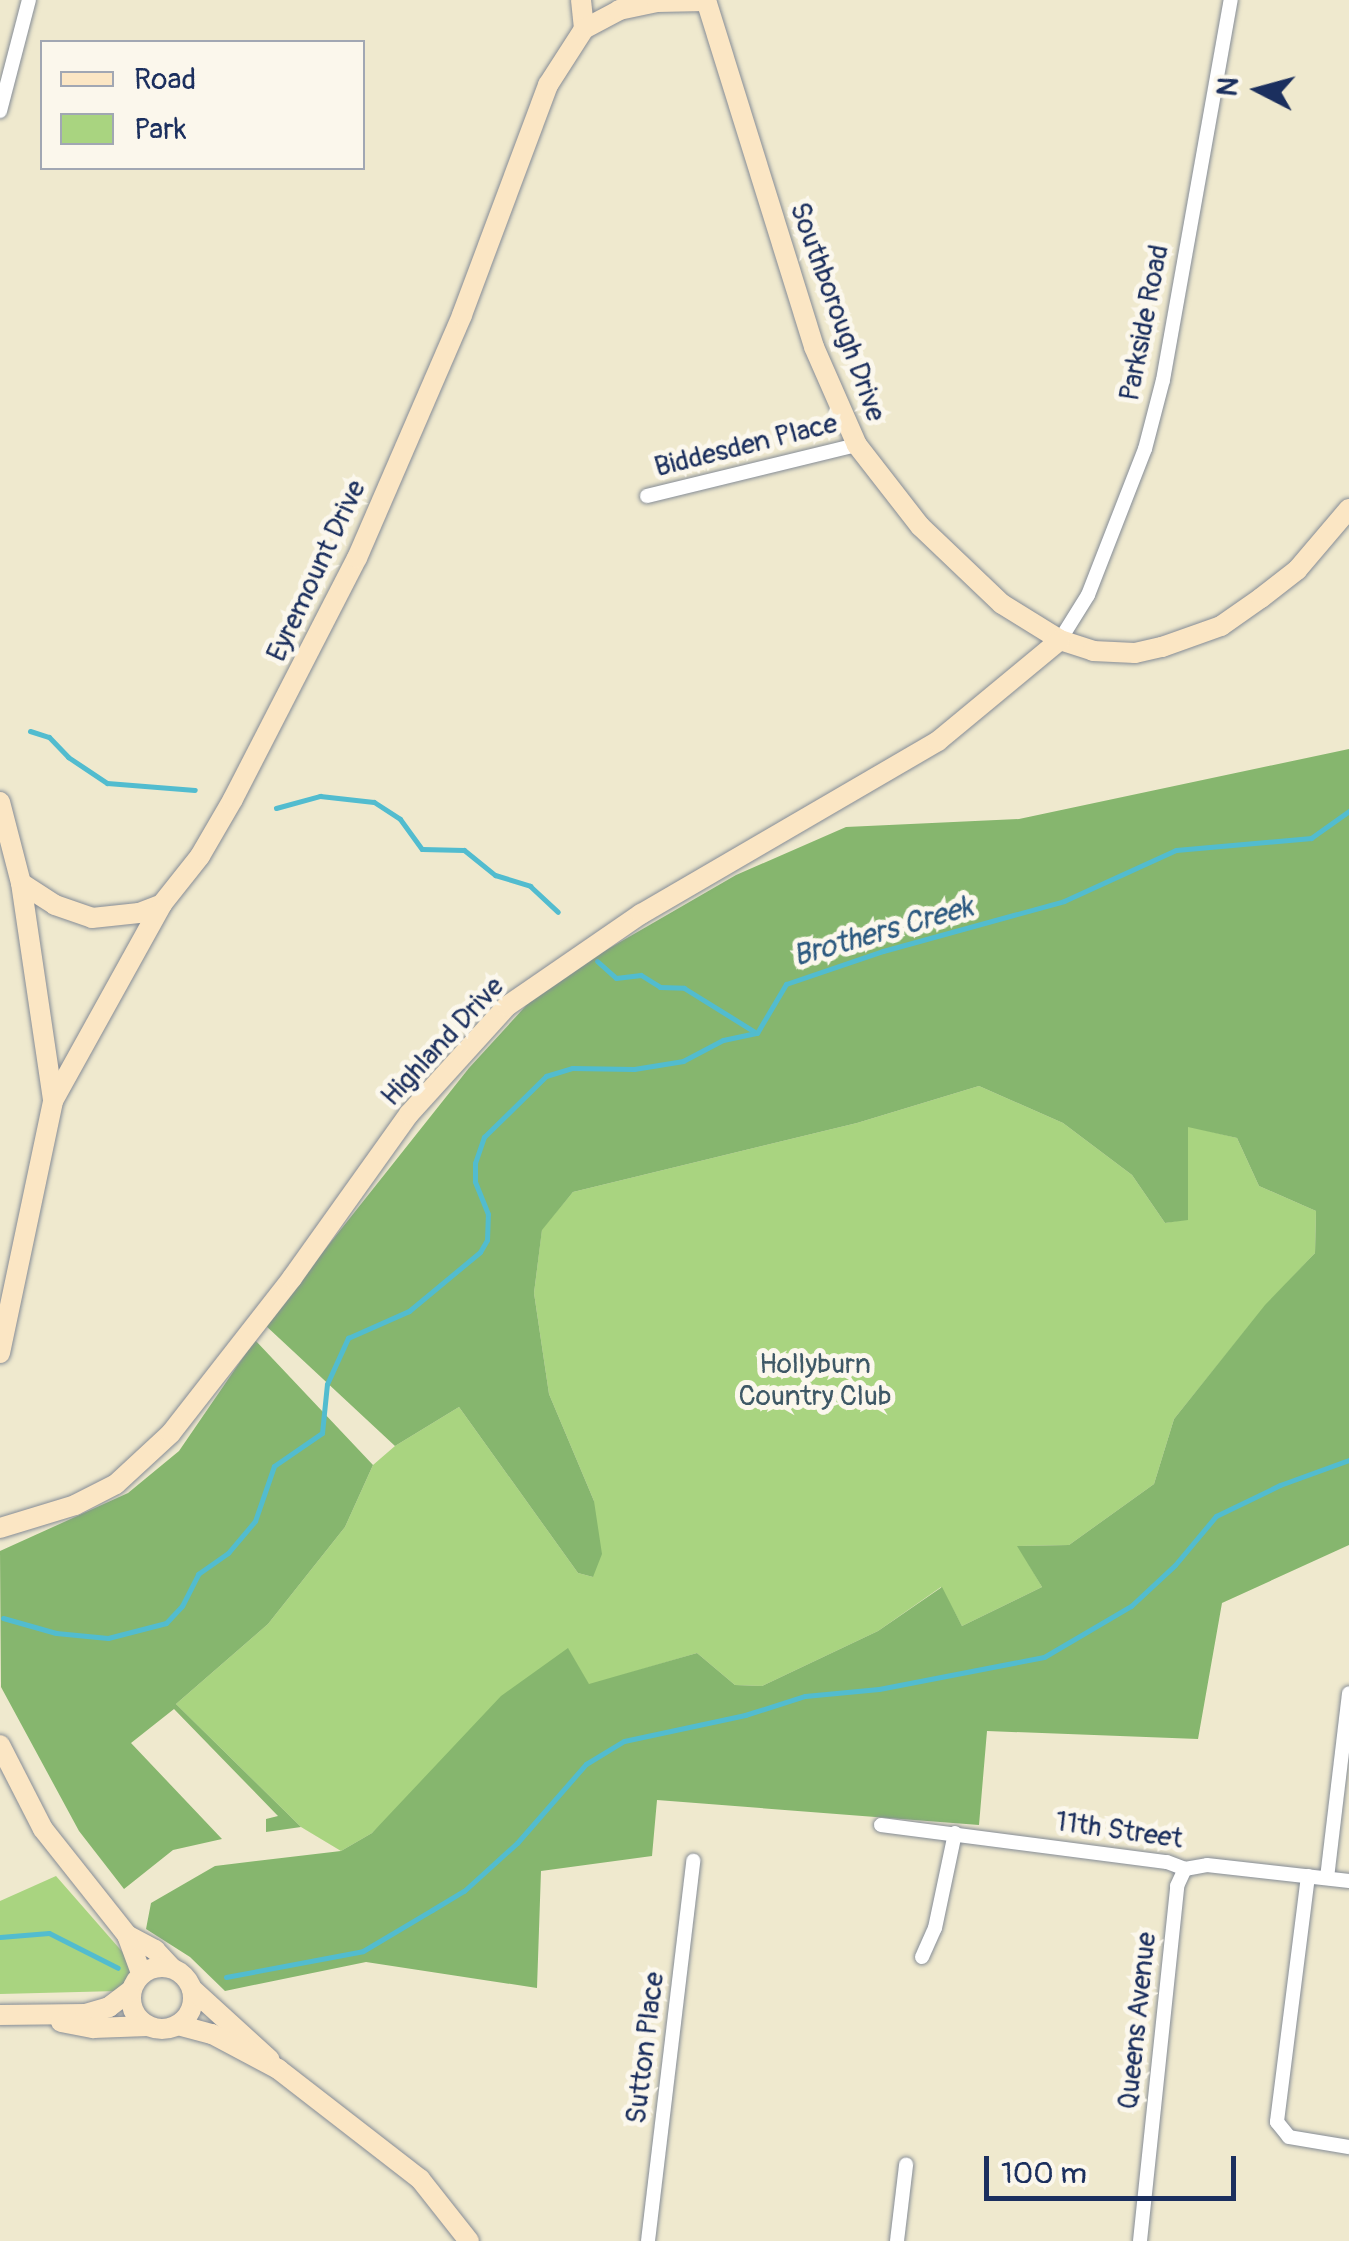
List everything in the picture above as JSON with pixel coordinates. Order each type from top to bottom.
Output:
[{"type":"street","points":[[0,111],[29,0]]},
{"type":"street","points":[[581,0],[584,29],[619,10],[657,2],[706,1]]},
{"type":"street","name":"Parkside Road","points":[[1060,640],[1088,595],[1145,449],[1163,380],[1231,0]]},
{"type":"street","name":"Southborough Drive","points":[[706,1],[814,347],[857,445],[920,526],[1002,604],[1060,640],[1093,652],[1135,653],[1221,626],[1298,570],[1349,509]]},
{"type":"street","name":"Eyremount Drive","points":[[53,1101],[162,904],[200,856],[233,799],[356,558],[462,315],[548,84],[584,29]]},
{"type":"street","name":"Biddesden Place","points":[[647,496],[857,445]]},
{"type":"street","name":"Highland Drive","points":[[0,1528],[75,1505],[116,1484],[171,1432],[292,1278],[409,1114],[507,1006],[642,914],[938,741],[1060,640]]},
{"type":"street","points":[[0,802],[20,883],[53,1101],[0,1353]]},
{"type":"street","points":[[20,883],[55,906],[92,918],[140,912],[162,904]]},
{"type":"street","points":[[1327,1878],[1349,1693]]},
{"type":"street","points":[[0,1745],[43,1829],[127,1935],[155,1950],[192,1989],[244,2032],[278,2070]]},
{"type":"street","name":"11th Street","points":[[881,1825],[1167,1862],[1185,1869],[1207,1865],[1349,1881]]},
{"type":"street","points":[[922,1957],[935,1928],[954,1833]]},
{"type":"street","name":"Sutton Place","points":[[648,2241],[693,1861]]},
{"type":"street","name":"Queens Avenue","points":[[1140,2241],[1177,1886],[1185,1869]]},
{"type":"street","points":[[1308,1876],[1277,2122],[1289,2137],[1349,2146]]},
{"type":"street","points":[[127,1935],[136,1982],[134,2012],[148,2026]]},
{"type":"street","points":[[0,2015],[85,2014],[109,2007],[136,1982],[171,1967]]},
{"type":"street","points":[[178,2025],[191,2010],[192,1989]]},
{"type":"street","points":[[35,2015],[93,2028],[178,2025],[212,2034],[278,2070],[420,2179],[469,2241]]},
{"type":"street","points":[[897,2241],[906,2165]]},
{"type":"green space","points":[[1349,749],[1349,1545],[1222,1603],[1198,1739],[987,1731],[979,1825],[657,1800],[652,1856],[541,1871],[537,1988],[366,1962],[225,1991],[190,1957],[146,1929],[151,1903],[215,1866],[341,1851],[372,1833],[501,1696],[568,1648],[589,1684],[697,1653],[735,1685],[762,1686],[878,1631],[942,1587],[962,1626],[1042,1587],[1017,1546],[1069,1545],[1154,1484],[1174,1419],[1265,1305],[1315,1253],[1316,1211],[1259,1186],[1237,1138],[1188,1127],[1188,1220],[1165,1223],[1132,1175],[1063,1123],[979,1086],[857,1123],[573,1192],[542,1230],[534,1293],[549,1394],[594,1501],[602,1554],[593,1577],[578,1573],[459,1407],[395,1446],[265,1325],[469,1068],[544,986],[736,875],[846,827],[1019,819]]},
{"type":"green space","name":"Hollyburn Country Club","points":[[979,1086],[1063,1123],[1132,1175],[1165,1223],[1188,1219],[1188,1126],[1237,1138],[1259,1186],[1316,1211],[1315,1253],[1265,1306],[1174,1419],[1154,1484],[1069,1545],[1018,1546],[1042,1587],[962,1626],[941,1587],[878,1631],[762,1686],[735,1685],[697,1653],[589,1685],[568,1649],[372,1833],[341,1851],[301,1827],[176,1704],[268,1624],[345,1527],[373,1465],[395,1446],[459,1407],[578,1573],[593,1577],[594,1501],[549,1394],[534,1293],[542,1229],[573,1192],[857,1123]]},
{"type":"green space","points":[[255,1340],[373,1465],[345,1527],[268,1624],[176,1704],[301,1827],[266,1832],[266,1819],[278,1816],[174,1709],[131,1743],[222,1839],[173,1850],[124,1889],[79,1831],[1,1687],[0,1551],[128,1493],[179,1451]]},
{"type":"green space","points":[[56,1876],[133,1964],[128,1984],[118,1991],[0,1994],[0,1901]]},
{"type":"waterway","points":[[30,731],[49,737],[68,757],[107,783],[195,790]]},
{"type":"waterway","points":[[276,808],[320,796],[374,802],[400,819],[422,849],[464,850],[495,875],[530,886],[558,912]]},
{"type":"waterway","name":"Brothers Creek","points":[[3,1618],[56,1633],[108,1638],[166,1623],[182,1606],[198,1574],[228,1553],[255,1521],[274,1466],[322,1433],[327,1384],[348,1338],[409,1311],[480,1252],[487,1240],[488,1214],[475,1181],[475,1163],[484,1137],[546,1076],[572,1068],[634,1069],[683,1061],[723,1040],[757,1033],[786,984],[883,951],[1064,901],[1176,850],[1311,838],[1349,811]]},
{"type":"waterway","points":[[597,961],[616,978],[641,975],[660,987],[684,988],[755,1032]]},
{"type":"waterway","points":[[226,1977],[363,1951],[464,1891],[517,1843],[586,1764],[624,1741],[745,1715],[805,1696],[879,1689],[1044,1657],[1131,1606],[1175,1565],[1216,1516],[1280,1485],[1349,1460]]},
{"type":"waterway","points":[[0,1937],[49,1933],[118,1968]]}]
